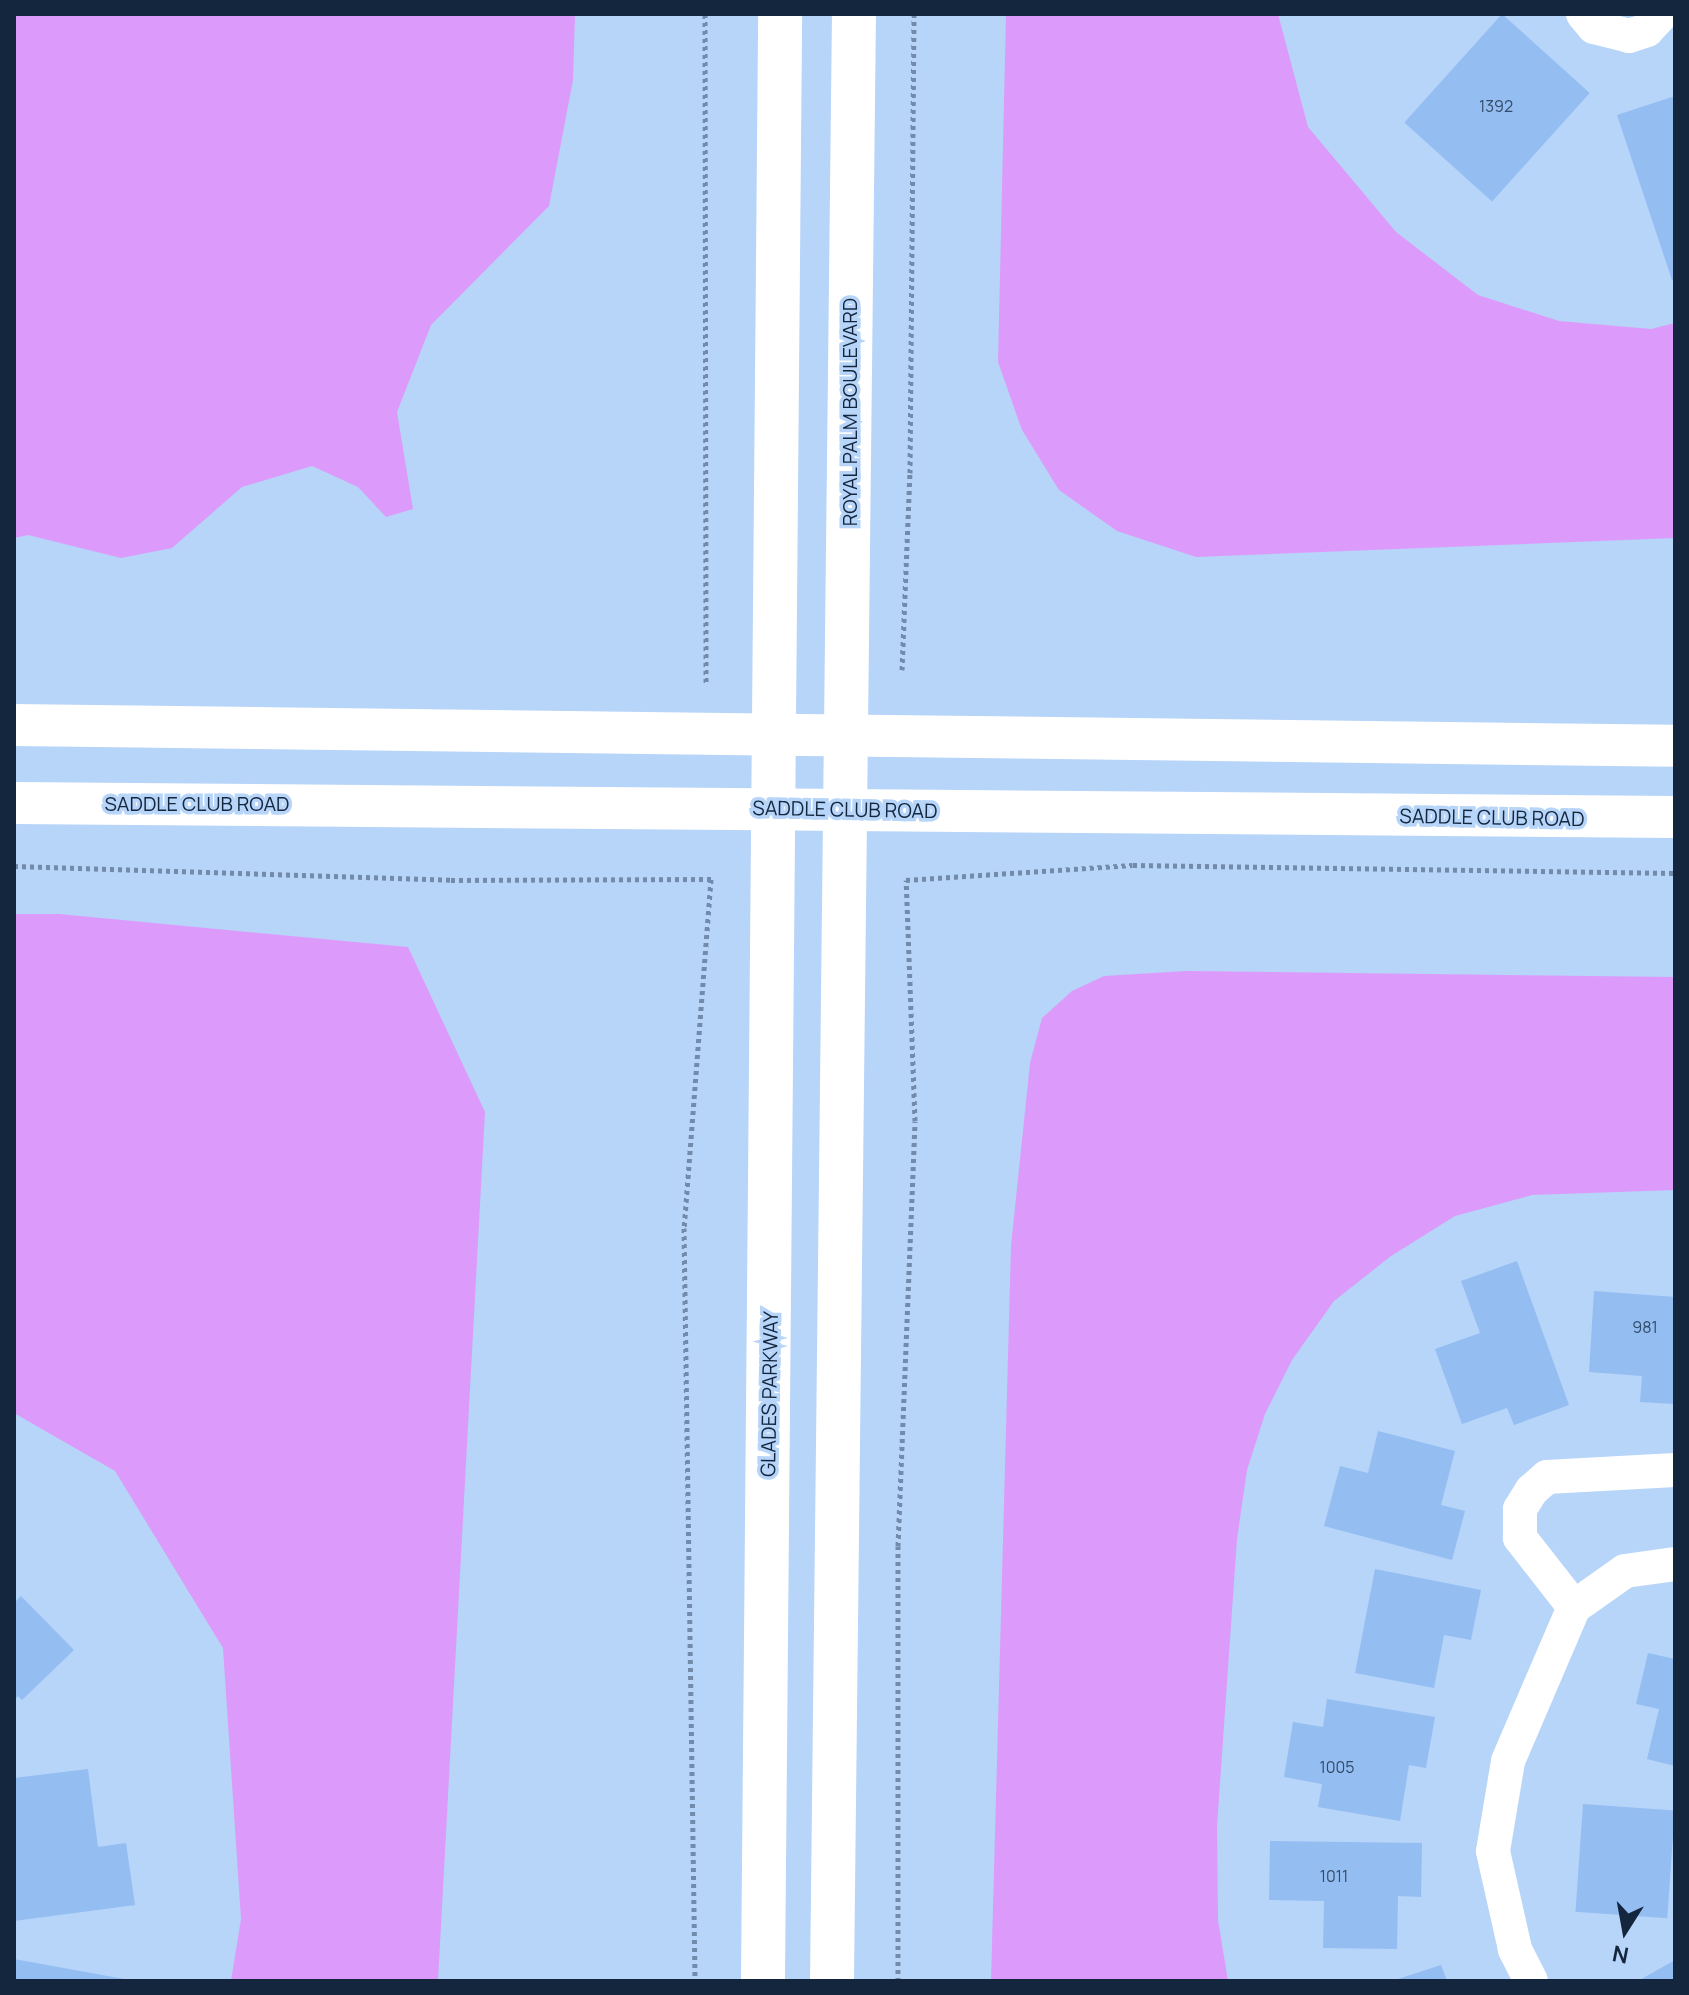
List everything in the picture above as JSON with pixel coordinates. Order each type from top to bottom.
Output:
[{"type":"main road","points":[[776,807],[780,14]]},
{"type":"main road","name":"ROYAL PALM BOULEVARD","points":[[849,810],[854,14]]},
{"type":"main road","name":"GLADES PARKWAY","points":[[763,1981],[776,807]]},
{"type":"main road","points":[[832,1981],[836,1398],[849,810]]},
{"type":"street","points":[[1583,14],[1611,35],[1629,36],[1647,30],[1662,14]]},
{"type":"street","points":[[14,725],[849,738],[1675,746]]},
{"type":"street","name":"SADDLE CLUB ROAD","points":[[14,803],[776,807],[1675,817]]},
{"type":"street","points":[[1574,1607],[1520,1538],[1520,1509],[1532,1490],[1547,1477],[1675,1470]]},
{"type":"street","points":[[1531,1981],[1515,1949],[1493,1851],[1508,1761],[1574,1607],[1625,1571],[1675,1564]]},
{"type":"path","points":[[705,14],[706,685]]},
{"type":"path","points":[[902,670],[910,473],[914,14]]},
{"type":"path","points":[[898,1981],[898,1546],[915,1121],[906,880],[1133,865],[1675,873]]},
{"type":"path","points":[[14,866],[451,880],[711,879],[684,1228],[695,1981]]},
{"type":"shaded area","points":[[14,14],[575,14],[573,80],[549,206],[431,325],[397,412],[413,509],[386,517],[358,487],[312,466],[242,487],[172,548],[121,558],[28,535],[14,538]]},
{"type":"shaded area","points":[[1006,14],[1278,14],[1308,127],[1396,232],[1478,295],[1559,321],[1651,329],[1675,323],[1675,538],[1196,557],[1117,531],[1059,490],[1022,430],[998,362]]},
{"type":"shaded area","points":[[14,914],[59,914],[408,947],[485,1112],[438,1981],[231,1981],[241,1919],[223,1648],[115,1471],[14,1413]]},
{"type":"shaded area","points":[[1186,971],[1675,977],[1675,1190],[1532,1195],[1455,1216],[1391,1256],[1334,1301],[1292,1360],[1265,1414],[1247,1470],[1237,1539],[1217,1826],[1218,1920],[1228,1981],[991,1981],[1011,1246],[1030,1063],[1042,1018],[1072,991],[1104,976]]},
{"type":"building","points":[[1502,14],[1590,93],[1492,201],[1404,122]]},
{"type":"building","points":[[1675,96],[1675,279],[1672,280],[1617,115]]},
{"type":"building","points":[[1517,1261],[1569,1405],[1514,1425],[1507,1408],[1462,1424],[1435,1349],[1480,1333],[1461,1281]]},
{"type":"building","points":[[1594,1291],[1675,1297],[1675,1404],[1640,1402],[1642,1376],[1589,1372]]},
{"type":"building","points":[[1378,1431],[1455,1451],[1441,1505],[1465,1511],[1452,1560],[1324,1526],[1340,1466],[1368,1473]]},
{"type":"building","points":[[1375,1569],[1481,1590],[1471,1640],[1444,1635],[1434,1688],[1355,1673]]},
{"type":"building","points":[[21,1596],[74,1650],[22,1700],[18,1696],[14,1700],[14,1603]]},
{"type":"building","points":[[1648,1653],[1675,1659],[1675,1766],[1647,1759],[1659,1709],[1636,1704]]},
{"type":"building","points":[[1327,1699],[1435,1717],[1426,1768],[1409,1765],[1400,1821],[1318,1807],[1322,1784],[1284,1777],[1293,1722],[1323,1727]]},
{"type":"building","points":[[88,1769],[98,1847],[126,1843],[135,1905],[14,1921],[14,1778]]},
{"type":"building","points":[[1583,1804],[1675,1810],[1667,1918],[1575,1912]]},
{"type":"building","points":[[1270,1841],[1422,1843],[1421,1897],[1398,1896],[1397,1949],[1323,1948],[1324,1901],[1269,1900]]},
{"type":"building","points":[[14,1959],[124,1979],[124,1981],[14,1981]]},
{"type":"building","points":[[1675,1960],[1675,1981],[1638,1981]]},
{"type":"building","points":[[1441,1965],[1447,1981],[1395,1981],[1395,1980]]}]
